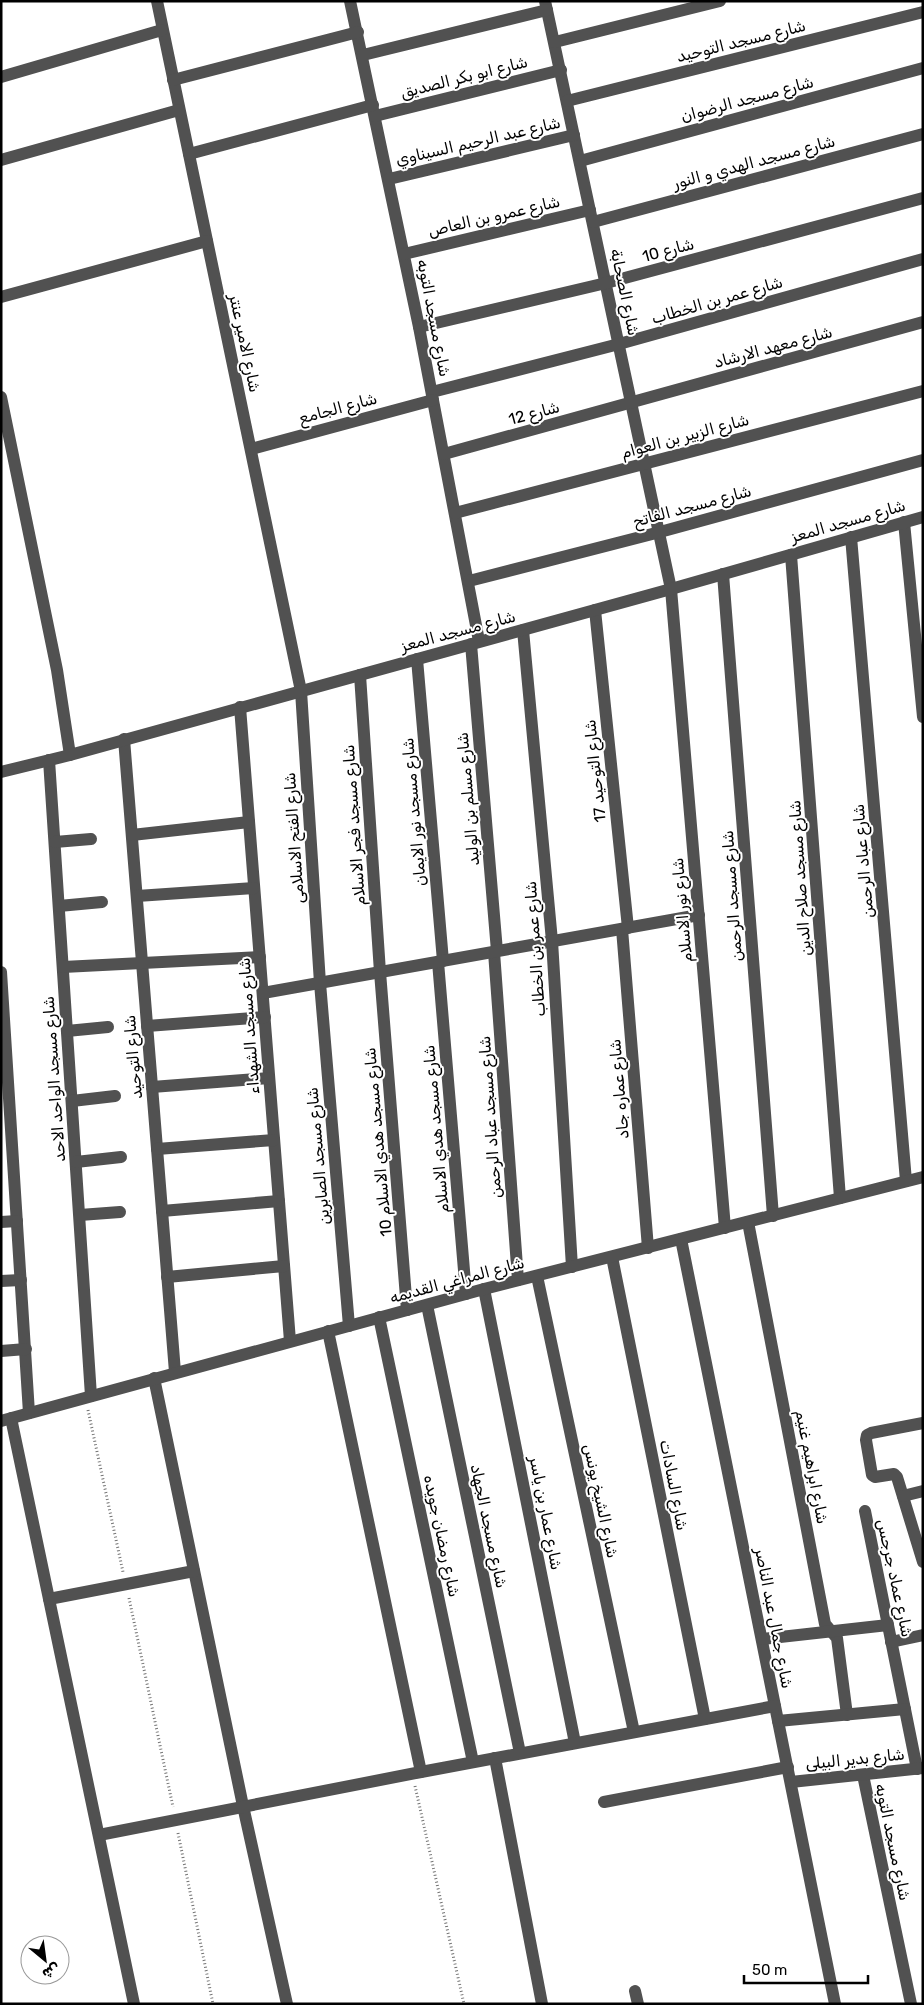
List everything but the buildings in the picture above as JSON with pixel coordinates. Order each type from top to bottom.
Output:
[{"type":"street","name":"شارع الامير عنتر","points":[[157,1],[301,691]]},
{"type":"street","name":"شارع مسجد التوبه","points":[[350,1],[363,55],[433,396],[468,580],[475,643]]},
{"type":"street","points":[[555,42],[720,1]]},
{"type":"street","points":[[363,55],[546,6]]},
{"type":"street","name":"شارع الصحابة","points":[[546,6],[671,589]]},
{"type":"street","name":"شارع مسجد التوحيد","points":[[567,100],[923,12]]},
{"type":"street","points":[[1,77],[162,30]]},
{"type":"street","points":[[173,80],[358,32]]},
{"type":"street","name":"شارع مسجد الرضوان","points":[[580,161],[923,68]]},
{"type":"street","name":"شارع ابو بكر الصديق","points":[[189,154],[374,110],[560,70]]},
{"type":"street","points":[[1,160],[179,110]]},
{"type":"street","name":"شارع مسجد الهدي و النور","points":[[592,216],[923,134]]},
{"type":"street","name":"شارع عبد الرحيم السيناوي","points":[[389,179],[574,135]]},
{"type":"street","name":"شارع 10","points":[[419,327],[606,283],[923,198]]},
{"type":"street","name":"شارع عمرو بن العاص","points":[[404,254],[592,216]]},
{"type":"street","points":[[1,298],[207,241]]},
{"type":"street","name":"شارع عمر بن الخطاب","points":[[433,396],[923,259]]},
{"type":"street","name":"شارع معهد الارشاد","points":[[632,403],[923,322]]},
{"type":"street","name":"شارع الزبير بن العوام","points":[[455,513],[923,391]]},
{"type":"street","points":[[1,396],[57,670],[70,755]]},
{"type":"street","name":"شارع الجامع","points":[[251,449],[433,396]]},
{"type":"street","name":"شارع 12","points":[[444,454],[632,403]]},
{"type":"street","name":"شارع مسجد الفاتح","points":[[468,580],[660,532],[923,460]]},
{"type":"street","name":"شارع مسجد المعز","points":[[1,772],[70,755],[596,610],[923,516]]},
{"type":"street","points":[[904,522],[923,717]]},
{"type":"street","name":"شارع عباد الرحمن","points":[[851,537],[906,1182]]},
{"type":"street","name":"شارع مسجد صلاح الدين","points":[[791,555],[840,1198]]},
{"type":"street","name":"شارع مسجد الرحمن","points":[[723,574],[774,1216]]},
{"type":"street","name":"شارع نور الاسلام","points":[[671,589],[724,1228]]},
{"type":"street","name":"شارع التوحيد 17","points":[[596,610],[625,928]]},
{"type":"street","name":"شارع عمر بن الخطاب","points":[[523,630],[552,941],[572,1267]]},
{"type":"street","name":"شارع مسلم بن الوليد","points":[[475,643],[495,952]]},
{"type":"street","name":"شارع مسجد نور الايمان","points":[[416,659],[440,962]]},
{"type":"street","name":"شارع مسجد فجر الاسلام","points":[[360,675],[380,972]]},
{"type":"street","name":"شارع الفتح الاسلامى","points":[[301,691],[320,983]]},
{"type":"street","name":"شارع مسجد الشهداء","points":[[240,707],[290,1342]]},
{"type":"street","name":"شارع التوحيد","points":[[124,740],[175,1372]]},
{"type":"street","name":"شارع مسجد الواحد الاحد","points":[[49,760],[80,1215],[88,1396]]},
{"type":"street","points":[[132,835],[249,822]]},
{"type":"street","points":[[55,842],[91,839]]},
{"type":"street","points":[[137,896],[254,888]]},
{"type":"street","points":[[59,906],[102,902]]},
{"type":"street","points":[[263,993],[699,915]]},
{"type":"street","name":"شارع عماره جاد","points":[[625,928],[648,1248]]},
{"type":"street","name":"شارع مسجد عباد الرحمن","points":[[495,952],[518,1280]]},
{"type":"street","points":[[63,967],[260,957]]},
{"type":"street","name":"شارع مسجد هدي الاسلام","points":[[440,962],[466,1294]]},
{"type":"street","points":[[1,972],[7,1160],[17,1221],[29,1413]]},
{"type":"street","name":"شارع مسجد هدي الاسلام 10","points":[[380,972],[408,1310]]},
{"type":"street","name":"شارع مسجد الصابرين","points":[[320,983],[349,1326]]},
{"type":"street","points":[[147,1026],[265,1017]]},
{"type":"street","points":[[68,1031],[108,1027]]},
{"type":"street","points":[[152,1087],[269,1078]]},
{"type":"street","points":[[72,1101],[115,1096]]},
{"type":"street","points":[[157,1149],[274,1140]]},
{"type":"street","points":[[76,1162],[121,1157]]},
{"type":"street","name":"شارع المراغي القديمه","points":[[6,1420],[175,1372],[484,1289],[923,1177]]},
{"type":"street","points":[[162,1211],[279,1201]]},
{"type":"street","points":[[80,1215],[120,1212]]},
{"type":"street","points":[[1,1222],[17,1221]]},
{"type":"street","name":"شارع ابراهيم غنيم","points":[[748,1222],[825,1624],[837,1638],[847,1715]]},
{"type":"street","name":"شارع جمال عبد الناصر","points":[[681,1239],[835,2004]]},
{"type":"street","name":"شارع السادات","points":[[612,1257],[705,1719]]},
{"type":"street","points":[[167,1277],[284,1266]]},
{"type":"street","name":"شارع الشيخ يونس","points":[[537,1276],[634,1732]]},
{"type":"street","points":[[1,1282],[21,1280]]},
{"type":"street","name":"شارع عمار بن ياسر","points":[[484,1289],[575,1743]]},
{"type":"street","name":"شارع مسجد الجهاد","points":[[426,1305],[520,1753]]},
{"type":"street","name":"شارع رمضان جويده","points":[[379,1318],[473,1762]]},
{"type":"street","points":[[328,1331],[416,1772]]},
{"type":"street","points":[[1,1351],[26,1349]]},
{"type":"street","points":[[154,1378],[287,2004]]},
{"type":"street","points":[[6,1420],[49,1599],[134,2004]]},
{"type":"street","points":[[923,1423],[871,1433],[867,1435],[866,1440],[871,1474],[875,1476],[896,1475],[923,1562]]},
{"type":"street","points":[[903,1496],[923,1491]]},
{"type":"street","name":"شارع عماد جرجس","points":[[865,1511],[905,1709],[920,1768]]},
{"type":"street","points":[[49,1599],[194,1572]]},
{"type":"street","points":[[762,1639],[888,1625]]},
{"type":"street","points":[[891,1642],[923,1636]]},
{"type":"street","points":[[99,1835],[416,1772],[775,1706]]},
{"type":"street","points":[[778,1722],[905,1709]]},
{"type":"street","points":[[495,1758],[542,2004]]},
{"type":"street","points":[[604,1802],[788,1767]]},
{"type":"street","name":"شارع بدير البيلى","points":[[791,1782],[920,1768]]},
{"type":"street","name":"شارع مسجد التوبه","points":[[862,1774],[911,2004]]},
{"type":"street","points":[[635,1991],[638,2004]]},
{"type":"path","points":[[88,1396],[213,2004]]},
{"type":"path","points":[[416,1772],[464,2004]]}]
